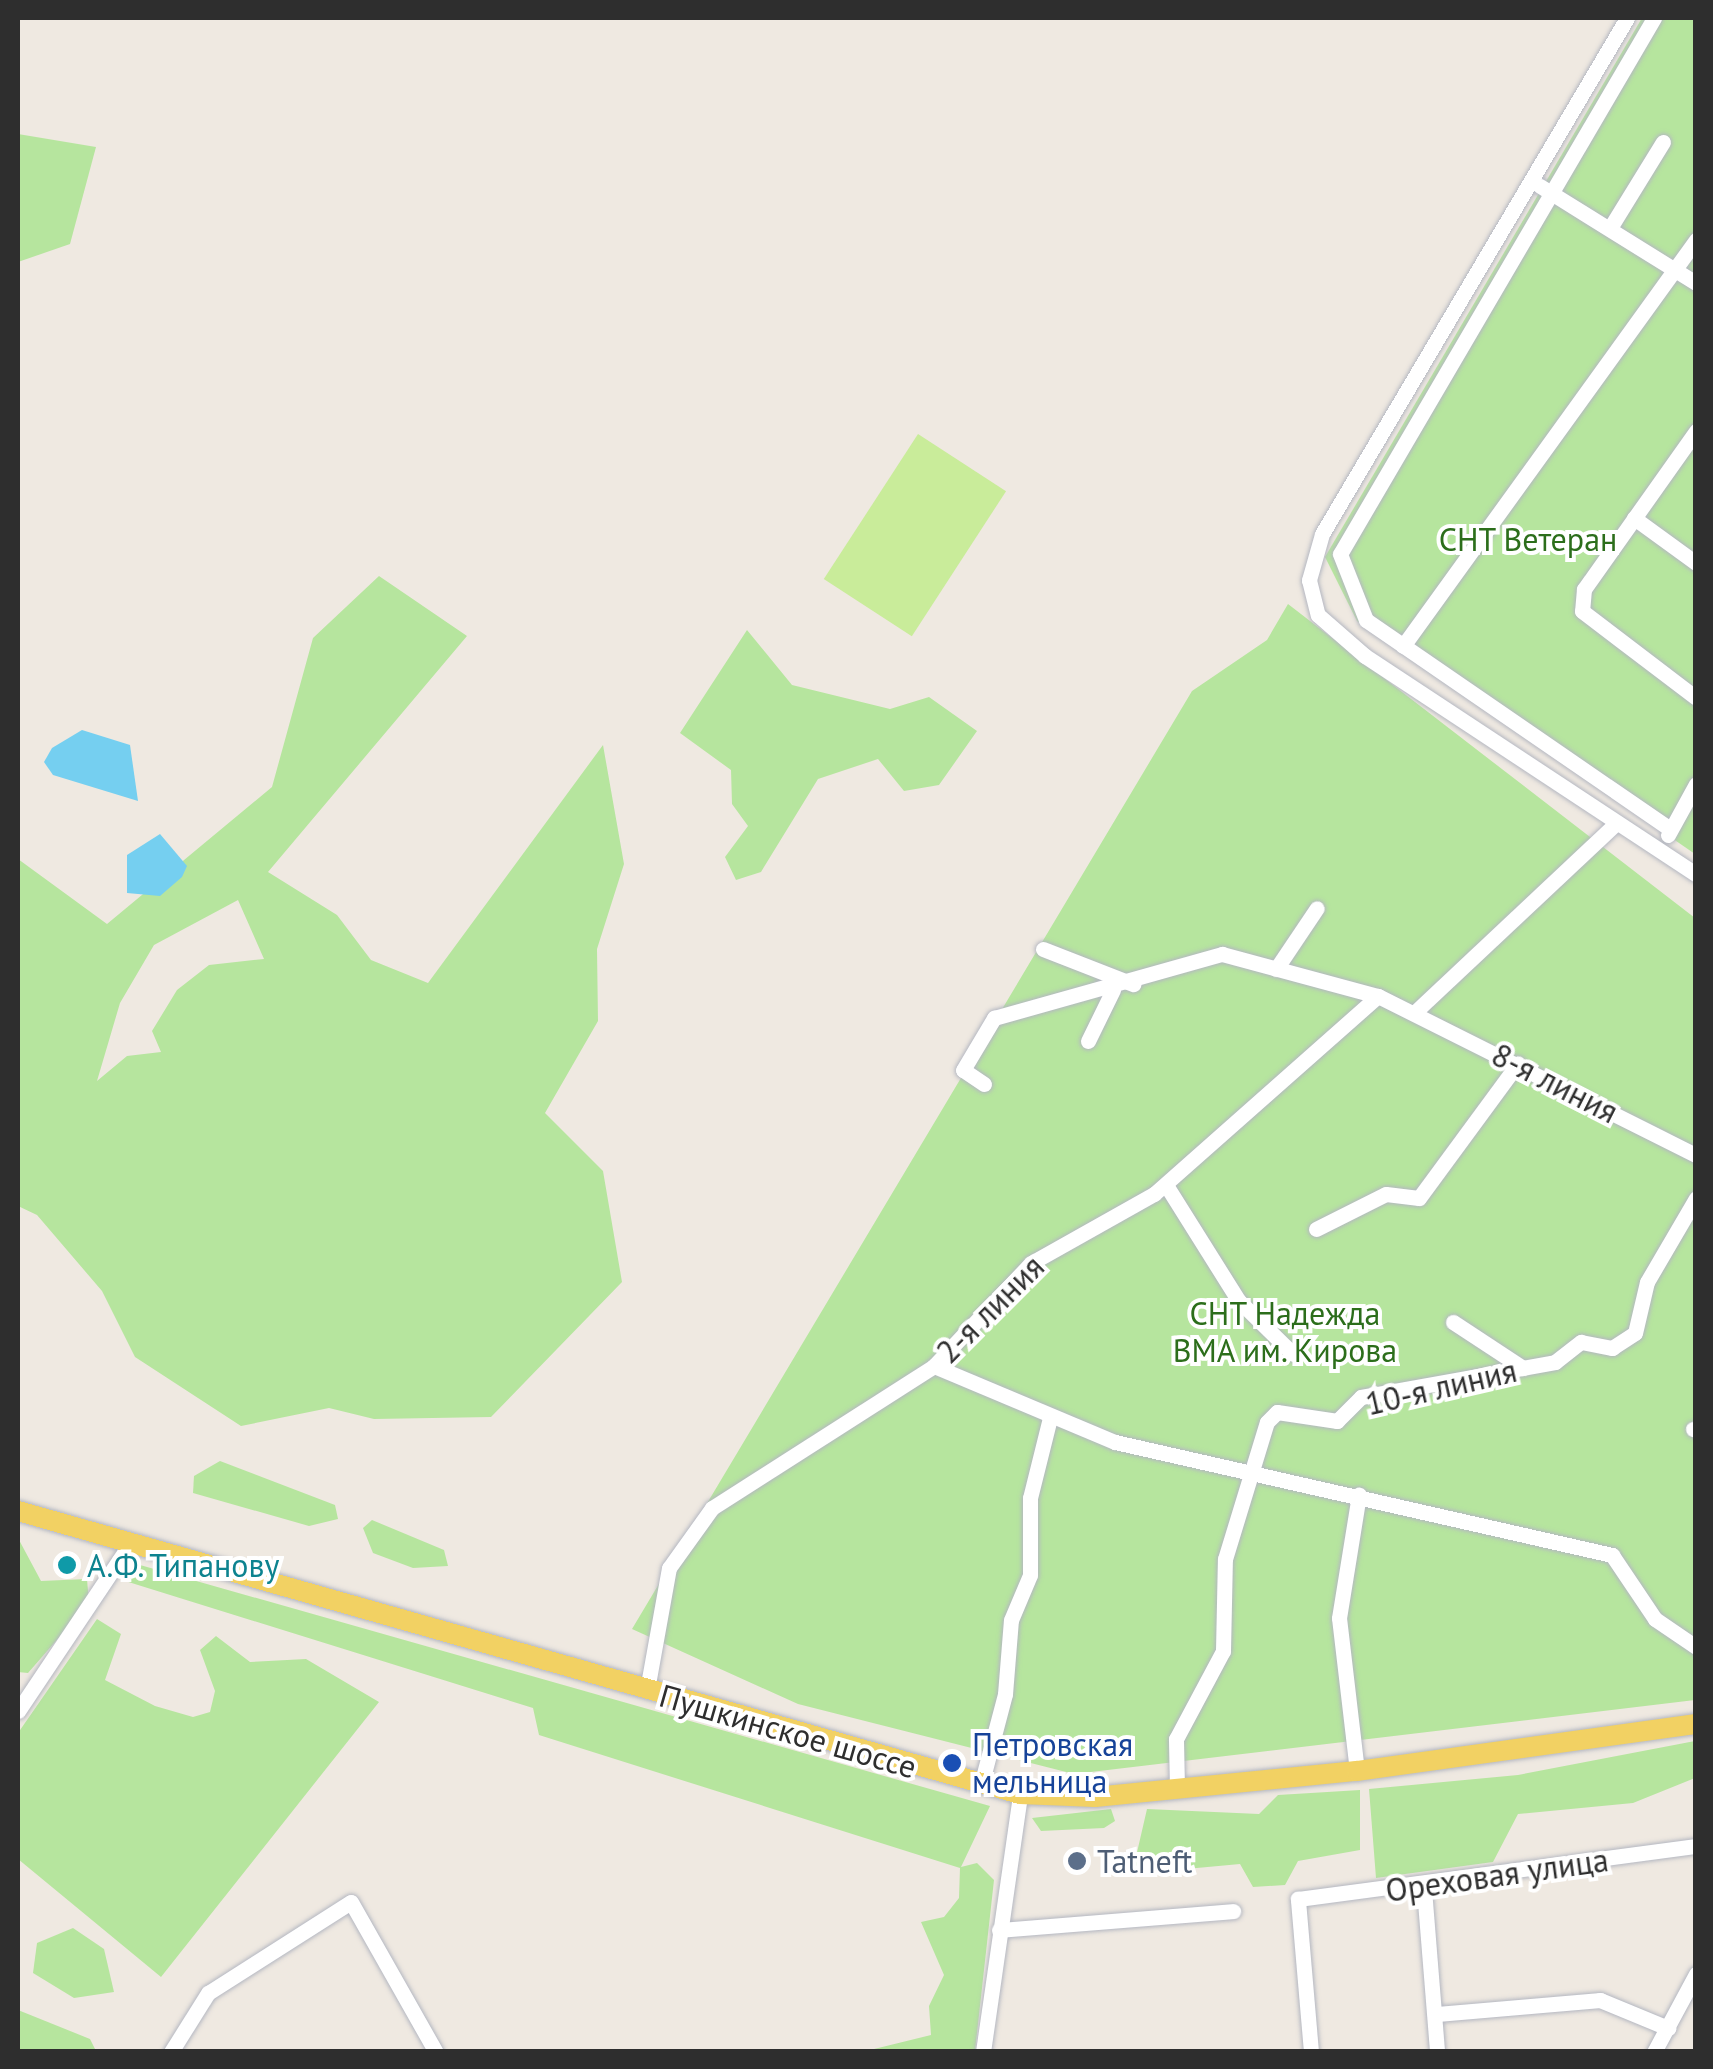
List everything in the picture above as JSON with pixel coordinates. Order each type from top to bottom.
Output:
[{"type":"main road","name":"Пушкинское шоссе","points":[[18,1511],[1020,1794],[1177,1788],[1357,1771],[1696,1724]]},
{"type":"street","points":[[1627,18],[1322,534],[1310,580],[1318,614],[1365,656],[1696,874]]},
{"type":"street","points":[[1654,18],[1340,554],[1366,620],[1670,829]]},
{"type":"street","points":[[1610,228],[1663,142]]},
{"type":"street","points":[[1532,182],[1696,284]]},
{"type":"street","points":[[1403,646],[1696,240]]},
{"type":"street","points":[[1696,431],[1584,589],[1582,611],[1696,698]]},
{"type":"street","points":[[1634,518],[1696,563]]},
{"type":"street","points":[[1658,851],[1696,784]]},
{"type":"street","points":[[984,1084],[963,1070],[994,1018],[1113,990],[1222,954],[1378,996],[1414,1012],[1616,823]]},
{"type":"street","points":[[1276,968],[1316,908]]},
{"type":"street","points":[[1042,949],[1133,984]]},
{"type":"street","points":[[1088,1041],[1113,990]]},
{"type":"street","name":"2-я линия","points":[[647,1690],[670,1568],[712,1508],[778,1458],[934,1366],[1044,1252],[1166,1185],[1378,996]]},
{"type":"street","name":"8-я линия","points":[[1414,1012],[1696,1155]]},
{"type":"street","points":[[1316,1229],[1386,1194],[1419,1198],[1518,1063]]},
{"type":"street","points":[[1166,1185],[1238,1300],[1292,1354]]},
{"type":"street","name":"10-я линия","points":[[1251,1470],[1277,1412],[1337,1420],[1362,1398],[1555,1362],[1581,1342],[1612,1348],[1635,1334],[1647,1282],[1696,1198]]},
{"type":"street","points":[[1452,1322],[1523,1368]]},
{"type":"street","points":[[934,1366],[1050,1418],[1115,1442],[1612,1555],[1655,1619],[1696,1647]]},
{"type":"street","points":[[981,1785],[1005,1694],[1012,1620],[1030,1575],[1030,1498],[1050,1418]]},
{"type":"street","points":[[1177,1788],[1178,1730],[1223,1651],[1225,1559],[1251,1470]]},
{"type":"street","points":[[1357,1771],[1339,1618],[1359,1495]]},
{"type":"street","points":[[18,1711],[130,1542]]},
{"type":"street","points":[[983,2052],[1020,1794]]},
{"type":"street","name":"Ореховая улица","points":[[1311,2052],[1298,1899],[1424,1889],[1696,1846]]},
{"type":"street","points":[[1424,1889],[1438,2052]]},
{"type":"street","points":[[171,2052],[208,1993],[351,1902],[436,2052]]},
{"type":"street","points":[[999,1930],[1233,1911]]},
{"type":"street","points":[[1654,2052],[1696,1974]]},
{"type":"street","points":[[1437,2014],[1600,2000],[1668,2028]]},
{"type":"green space","name":"СНТ Ветеран","points":[[1642,18],[1695,18],[1695,854],[1357,621],[1325,557]]},
{"type":"green space","points":[[18,134],[96,147],[70,244],[18,262]]},
{"type":"green space","points":[[918,434],[1006,491],[912,636],[824,579]]},
{"type":"green space","points":[[379,576],[467,636],[268,872],[337,915],[371,960],[428,983],[603,745],[624,864],[597,949],[598,1021],[545,1113],[603,1171],[622,1282],[491,1417],[374,1419],[329,1408],[241,1426],[135,1357],[102,1291],[37,1215],[18,1206],[18,859],[107,924],[272,787],[313,638]],"holes":[[[238,900],[264,959],[209,965],[177,990],[152,1031],[161,1052],[127,1056],[97,1081],[120,1003],[154,945]]]},
{"type":"green space","name":"СНТ Надежда ВМА им. Кирова","points":[[1288,604],[1695,918],[1695,1700],[1074,1774],[798,1704],[632,1629],[1192,691],[1267,640]]},
{"type":"green space","points":[[747,630],[792,685],[890,709],[929,697],[977,731],[939,785],[904,791],[878,759],[818,779],[761,872],[736,880],[725,857],[748,826],[732,804],[731,770],[680,733]]},
{"type":"green space","points":[[220,1461],[335,1505],[338,1519],[309,1526],[193,1493],[194,1476]]},
{"type":"green space","points":[[372,1520],[444,1550],[448,1566],[413,1568],[373,1553],[363,1528]]},
{"type":"green space","points":[[18,1538],[41,1581],[87,1579],[89,1603],[28,1673],[18,1672]]},
{"type":"green space","points":[[133,1563],[990,1806],[961,1867],[977,1863],[994,1880],[975,2051],[866,2051],[931,2035],[929,2006],[944,1975],[921,1922],[944,1917],[959,1898],[960,1868],[539,1735],[533,1708],[122,1580]]},
{"type":"green space","points":[[97,1619],[121,1634],[105,1680],[155,1706],[193,1717],[210,1712],[215,1691],[200,1650],[216,1636],[250,1662],[306,1659],[379,1702],[161,1977],[18,1859],[18,1733]]},
{"type":"green space","points":[[1695,1741],[1695,1778],[1633,1803],[1518,1814],[1493,1862],[1376,1878],[1369,1789],[1518,1775]]},
{"type":"green space","points":[[1360,1790],[1360,1850],[1298,1861],[1285,1885],[1253,1887],[1240,1864],[1132,1874],[1147,1809],[1259,1814],[1278,1795]]},
{"type":"green space","points":[[1111,1809],[1115,1821],[1104,1828],[1041,1831],[1032,1818]]},
{"type":"green space","points":[[73,1928],[104,1949],[114,1992],[74,1998],[33,1973],[37,1943]]},
{"type":"green space","points":[[18,2010],[90,2039],[96,2051],[18,2051]]},
{"type":"water","points":[[82,730],[130,745],[138,801],[53,775],[44,762],[52,748]]},
{"type":"water","points":[[160,834],[187,866],[182,877],[160,896],[127,893],[127,855]]},
{"type":"place","name":"А.Ф. Типанову","points":[[67,1565]]},
{"type":"place","name":"Петровская мельница","points":[[952,1763]]},
{"type":"place","name":"Tatneft","points":[[1077,1861]]}]
